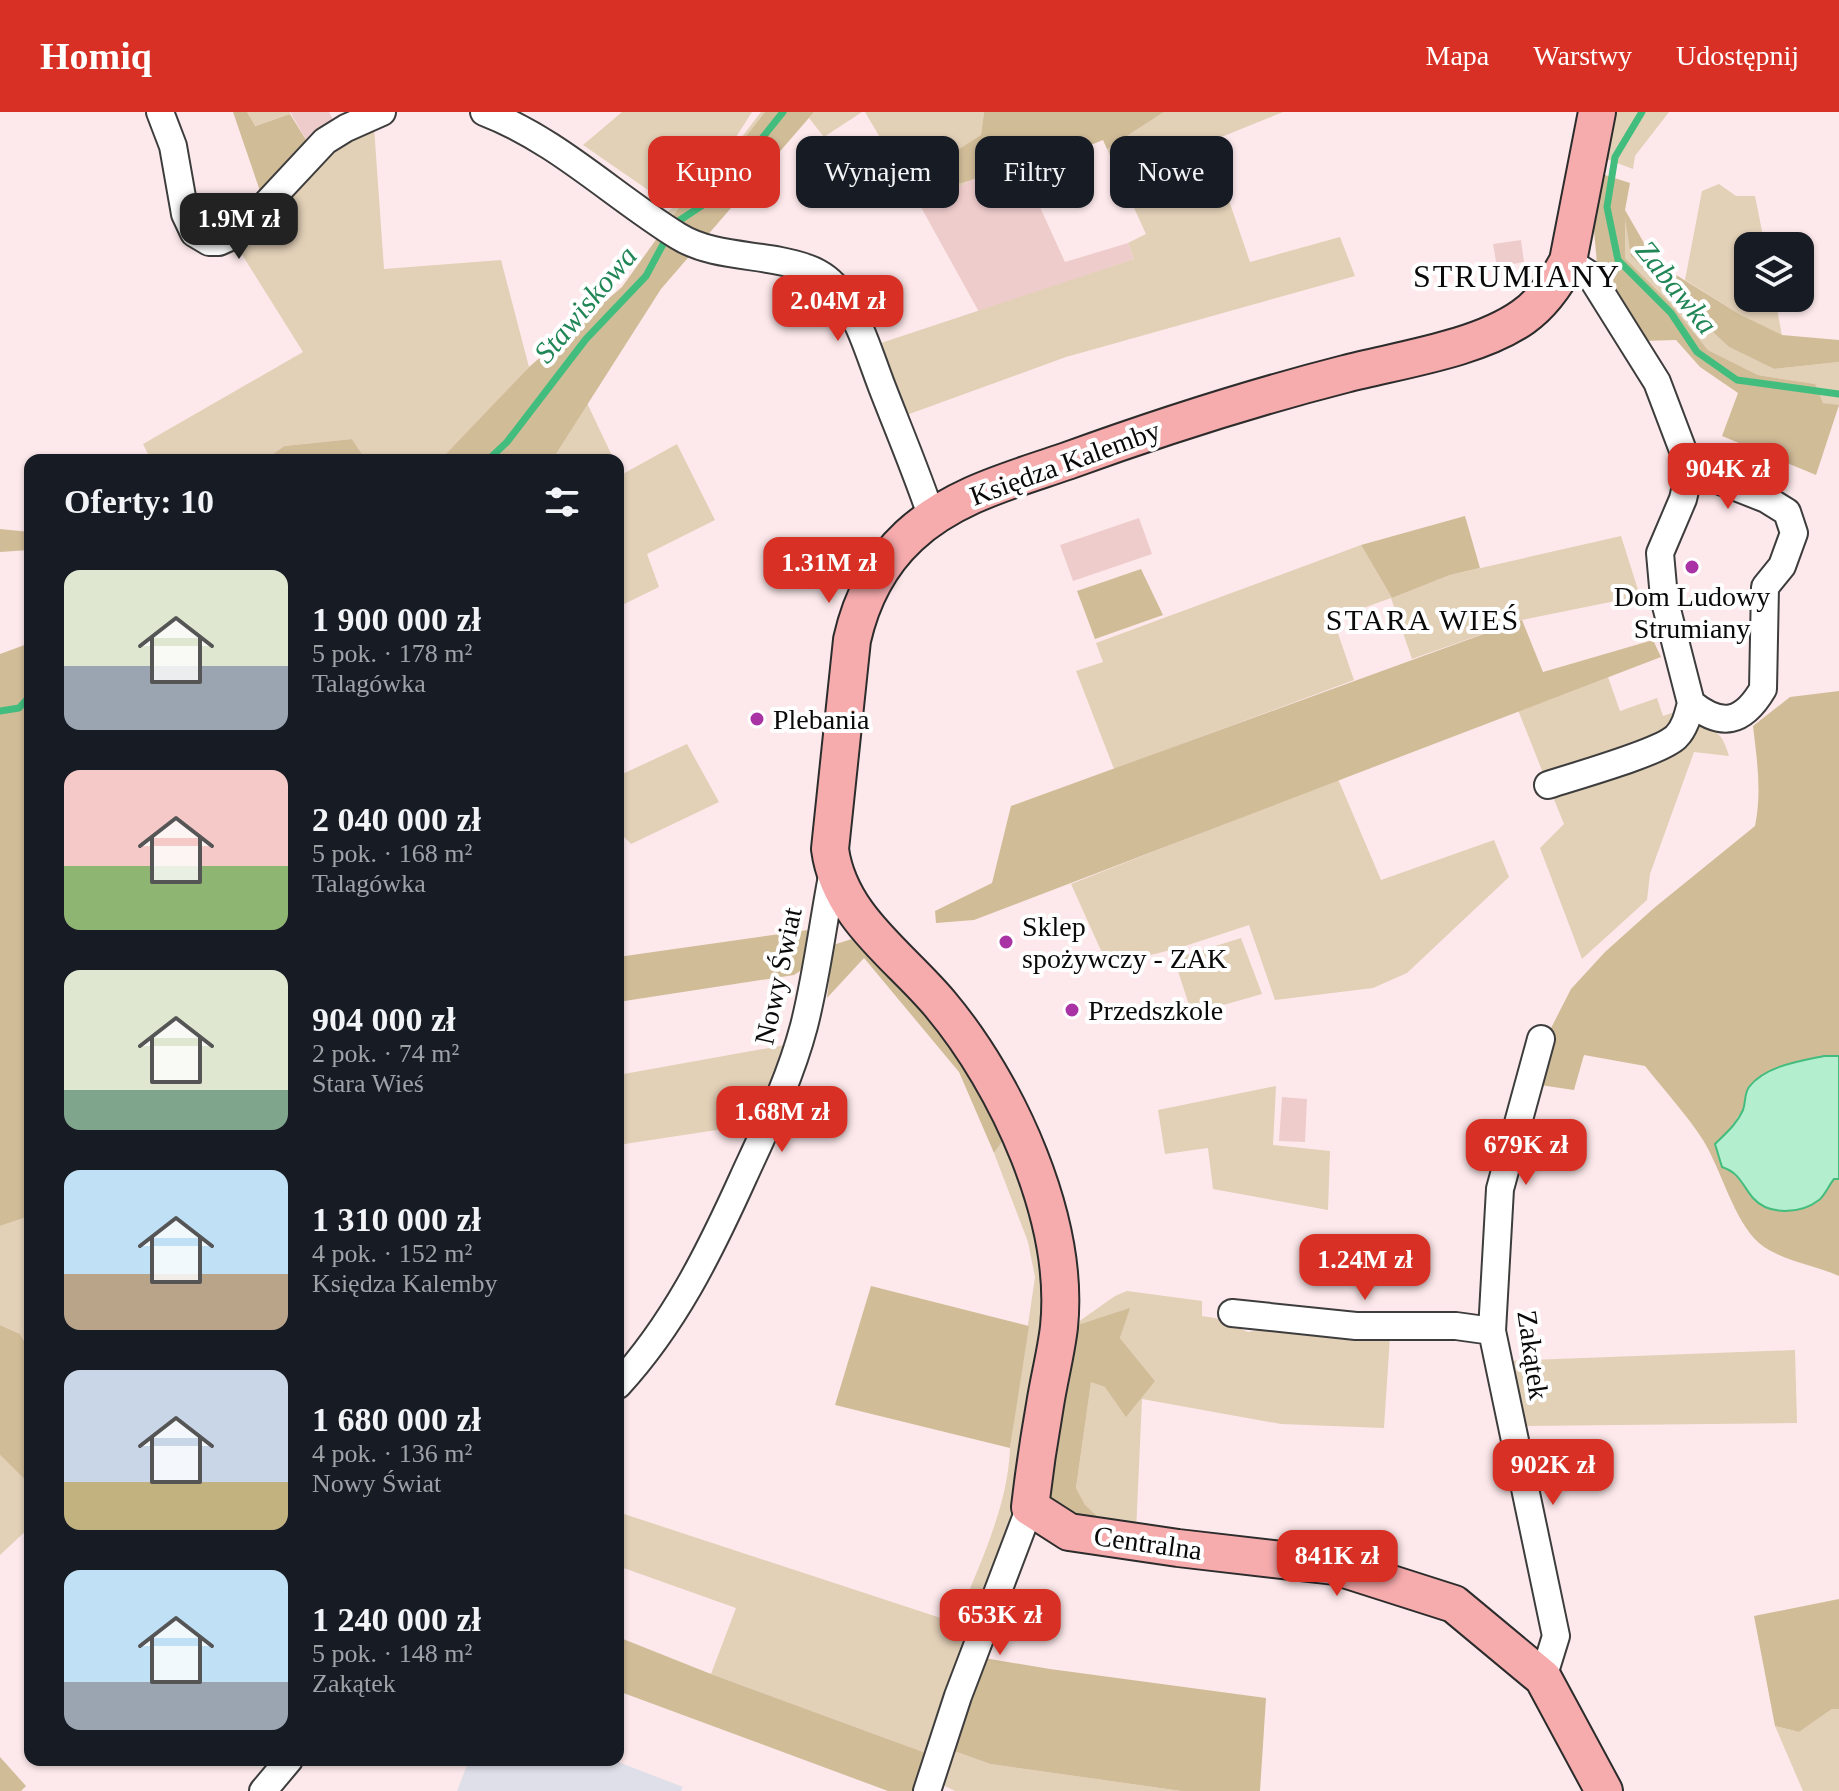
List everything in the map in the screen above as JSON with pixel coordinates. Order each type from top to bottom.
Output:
[{"type":"street","points":[[160,112],[173,146],[185,214],[194,233],[209,242],[219,242],[239,233],[325,141],[382,112]]},
{"type":"street","points":[[484,112],[519,127],[574,160],[672,232],[704,247],[808,268],[830,281],[858,324],[932,518]]},
{"type":"street","name":"Księdza Kalemby","points":[[1030,1507],[1059,1326],[1060,1264],[1049,1213],[1015,1123],[983,1062],[943,1007],[846,901],[833,871],[830,849],[852,640],[858,612],[870,586],[910,535],[973,494],[1214,411],[1488,335],[1524,316],[1560,277],[1568,261],[1597,112]]},
{"type":"street","points":[[1548,785],[1659,747],[1676,737],[1687,719],[1691,703],[1664,598],[1660,553],[1683,499],[1690,469],[1657,382],[1590,275],[1568,261]]},
{"type":"street","points":[[1690,469],[1766,499],[1787,512],[1794,533],[1782,566],[1765,587],[1763,689],[1747,712],[1726,720],[1705,714],[1691,703]]},
{"type":"street","name":"Nowy Świat","points":[[624,1378],[658,1338],[688,1291],[788,1079],[805,1022],[833,871]]},
{"type":"street","name":"Zakątek","points":[[1541,1039],[1500,1189],[1492,1331],[1556,1636],[1543,1678]]},
{"type":"street","points":[[1232,1313],[1356,1326],[1456,1326],[1492,1331]]},
{"type":"street","points":[[927,1791],[958,1696],[1030,1507]]},
{"type":"street","name":"Centralna","points":[[1030,1507],[1069,1532],[1335,1566],[1454,1604],[1543,1678],[1604,1791]]},
{"type":"street","points":[[263,1791],[284,1766]]},
{"type":"shaded area","points":[[233,112],[247,112],[255,126],[290,114],[308,143],[261,194]]},
{"type":"shaded area","points":[[247,112],[290,112],[290,114],[254,126]]},
{"type":"shaded area","points":[[290,112],[329,112],[335,123],[308,143]]},
{"type":"shaded area","points":[[622,112],[752,112],[737,136],[648,136],[648,190],[583,145]]},
{"type":"shaded area","points":[[761,112],[765,112],[746,136],[743,136]]},
{"type":"shaded area","points":[[765,112],[814,112],[780,151],[780,136],[746,136]]},
{"type":"shaded area","points":[[814,112],[862,112],[826,136],[809,118]]},
{"type":"shaded area","points":[[865,112],[984,112],[981,135],[975,136],[975,144],[959,167],[959,136],[879,136]]},
{"type":"shaded area","points":[[984,112],[1164,112],[1127,136],[1110,136],[1110,147],[1107,149],[1103,140],[1094,144],[1094,136],[981,135]]},
{"type":"shaded area","points":[[1164,112],[1283,112],[1224,136],[1127,136]]},
{"type":"shaded area","points":[[1612,112],[1669,112],[1635,156],[1633,169],[1601,157]]},
{"type":"shaded area","points":[[374,127],[384,269],[501,260],[529,367],[446,454],[362,454],[352,439],[284,446],[273,454],[148,454],[143,444],[303,352],[236,245],[273,218],[309,170],[343,138]]},
{"type":"shaded area","points":[[975,139],[975,178],[959,183],[959,149]]},
{"type":"shaded area","points":[[1599,173],[1630,183],[1625,210],[1655,262],[1734,312],[1782,335],[1839,340],[1839,362],[1774,369],[1729,347],[1631,256],[1625,218],[1625,258],[1669,302],[1708,350],[1758,375],[1815,384],[1823,403],[1839,405],[1816,475],[1722,436],[1738,393],[1700,367],[1676,340],[1643,341],[1597,264],[1592,208]]},
{"type":"shaded area","points":[[975,178],[975,208],[1040,208],[1065,262],[1128,243],[1134,259],[979,312],[922,209],[959,208],[959,187]]},
{"type":"shaded area","points":[[1719,184],[1736,196],[1755,196],[1762,232],[1734,232],[1734,311],[1685,280],[1702,191]]},
{"type":"shaded area","points":[[672,208],[679,208],[671,219],[665,214]]},
{"type":"shaded area","points":[[679,208],[731,208],[661,289],[556,454],[446,454],[529,367],[622,287]]},
{"type":"shaded area","points":[[1134,208],[1232,208],[1250,262],[1340,237],[1355,276],[1066,357],[901,417],[875,345],[1134,259],[1128,243],[1146,234]]},
{"type":"shaded area","points":[[1625,210],[1632,256],[1729,347],[1774,369],[1839,362],[1839,406],[1823,403],[1814,384],[1758,375],[1708,350],[1669,302],[1625,258]]},
{"type":"shaded area","points":[[1521,240],[1524,262],[1497,267],[1493,244]]},
{"type":"shaded area","points":[[1736,312],[1778,312],[1782,336]]},
{"type":"shaded area","points":[[587,403],[611,454],[554,454]]},
{"type":"shaded area","points":[[352,439],[362,454],[273,454],[284,446]]},
{"type":"shaded area","points":[[677,444],[715,520],[647,554],[659,587],[624,604],[624,473]]},
{"type":"shaded area","points":[[1465,516],[1480,568],[1450,575],[1392,598],[1361,545]]},
{"type":"shaded area","points":[[1139,518],[1152,554],[1073,581],[1060,545]]},
{"type":"shaded area","points":[[0,529],[24,531],[24,550],[0,552]]},
{"type":"shaded area","points":[[1621,536],[1640,596],[1522,620],[1412,659],[1391,598],[1333,619],[1354,680],[1114,769],[1076,671],[1103,662],[1096,643],[1361,545],[1392,598],[1450,575]]},
{"type":"shaded area","points":[[1141,569],[1163,615],[1095,639],[1077,591]]},
{"type":"shaded area","points":[[1522,620],[1543,672],[1653,640],[1661,657],[974,920],[936,923],[935,911],[992,883],[1011,806]]},
{"type":"shaded area","points":[[24,645],[24,1218],[0,1226],[0,654]]},
{"type":"shaded area","points":[[1608,677],[1620,711],[1657,698],[1663,716],[1683,709],[1666,737],[1545,778],[1518,710]]},
{"type":"shaded area","points":[[1839,691],[1839,1056],[1824,1056],[1774,1070],[1751,1084],[1745,1095],[1745,1106],[1732,1126],[1733,1171],[1754,1200],[1821,1199],[1834,1179],[1839,1179],[1839,1276],[1777,1254],[1759,1243],[1742,1222],[1703,1140],[1645,1066],[1584,1055],[1574,1090],[1533,1084],[1549,1032],[1571,989],[1605,952],[1654,908],[1755,826],[1758,788],[1753,726],[1790,697]]},
{"type":"shaded area","points":[[1694,721],[1717,733],[1729,756],[1694,752],[1650,874],[1647,900],[1582,959],[1540,848],[1564,824],[1551,792]]},
{"type":"shaded area","points":[[687,744],[719,802],[631,844],[624,837],[624,773]]},
{"type":"shaded area","points":[[1338,779],[1381,880],[1494,840],[1509,877],[1407,973],[1373,988],[1275,1000],[1249,925],[1182,947],[1108,966],[1071,884]]},
{"type":"shaded area","points":[[808,930],[803,969],[794,975],[624,1001],[624,956]]},
{"type":"shaded area","points":[[858,937],[928,1010],[968,1068],[1005,1138],[994,1153],[959,1072],[864,958],[827,998],[833,945]]},
{"type":"shaded area","points":[[1241,938],[1262,994],[1192,1014],[1174,959]]},
{"type":"shaded area","points":[[785,1045],[756,1124],[624,1144],[624,1074]]},
{"type":"shaded area","points":[[1824,1056],[1839,1056],[1839,1179],[1834,1179],[1812,1205],[1785,1211],[1768,1208],[1753,1198],[1737,1176],[1722,1167],[1715,1144],[1738,1120],[1747,1090],[1756,1080],[1784,1066]]},
{"type":"shaded area","points":[[1276,1086],[1273,1145],[1330,1151],[1328,1210],[1213,1189],[1208,1148],[1165,1154],[1158,1110]]},
{"type":"shaded area","points":[[1282,1097],[1307,1099],[1305,1142],[1279,1141]]},
{"type":"shaded area","points":[[1005,1138],[1039,1229],[1050,1292],[1019,1494],[926,1753],[711,1674],[736,1608],[624,1568],[624,1514],[956,1623],[1004,1493],[1035,1277],[1028,1242],[994,1153]]},
{"type":"shaded area","points":[[24,1218],[24,1341],[20,1334],[0,1325],[0,1226]]},
{"type":"shaded area","points":[[871,1286],[1029,1326],[1010,1448],[835,1405]]},
{"type":"shaded area","points":[[1127,1291],[1202,1301],[1202,1316],[1248,1332],[1274,1327],[1390,1336],[1384,1428],[1281,1424],[1142,1399],[1136,1532],[1101,1520],[1085,1506],[1076,1488],[1091,1381],[1105,1387],[1155,1381],[1120,1338],[1129,1309],[1071,1327]]},
{"type":"shaded area","points":[[1130,1308],[1120,1338],[1155,1381],[1126,1417],[1105,1387],[1091,1382],[1076,1488],[1085,1505],[1101,1520],[1097,1526],[1057,1510],[1041,1495],[1071,1327]]},
{"type":"shaded area","points":[[0,1325],[20,1334],[24,1341],[24,1479],[0,1455]]},
{"type":"shaded area","points":[[1795,1350],[1797,1423],[1519,1426],[1506,1361]]},
{"type":"shaded area","points":[[0,1455],[24,1479],[24,1533],[0,1555]]},
{"type":"shaded area","points":[[1839,1599],[1839,1709],[1832,1709],[1799,1732],[1775,1726],[1754,1616]]},
{"type":"shaded area","points":[[624,1639],[926,1753],[915,1791],[888,1791],[624,1693]]},
{"type":"shaded area","points":[[984,1658],[1266,1698],[1260,1791],[1181,1791],[990,1764],[954,1751]]},
{"type":"shaded area","points":[[1832,1709],[1839,1709],[1839,1791],[1803,1791],[1775,1726],[1799,1732]]},
{"type":"shaded area","points":[[954,1751],[990,1764],[1181,1791],[955,1791],[943,1785]]},
{"type":"shaded area","points":[[0,1757],[26,1786],[21,1791],[0,1791]]},
{"type":"shaded area","points":[[624,1764],[683,1787],[681,1791],[457,1791],[467,1766]]},
{"type":"waterway","name":"Stawiskowa","points":[[494,454],[507,442],[586,339],[646,276],[674,224],[715,197],[783,112]]},
{"type":"waterway","name":"Zabawka","points":[[1642,112],[1615,157],[1607,207],[1618,260],[1671,313],[1697,352],[1737,380],[1839,394]]},
{"type":"waterway","name":"Stawiskowa","points":[[0,711],[19,708],[24,703]]},
{"type":"place","name":"Dom Ludowy Strumiany","points":[[1692,567]]},
{"type":"place","name":"Plebania","points":[[757,719]]},
{"type":"place","name":"Sklep spożywczy - ZAK","points":[[1006,942]]},
{"type":"place","name":"Przedszkole","points":[[1072,1010]]},
{"type":"district","name":"STRUMIANY","points":[[1517,276]]},
{"type":"district","name":"STARA WIEŚ","points":[[1423,619]]}]
